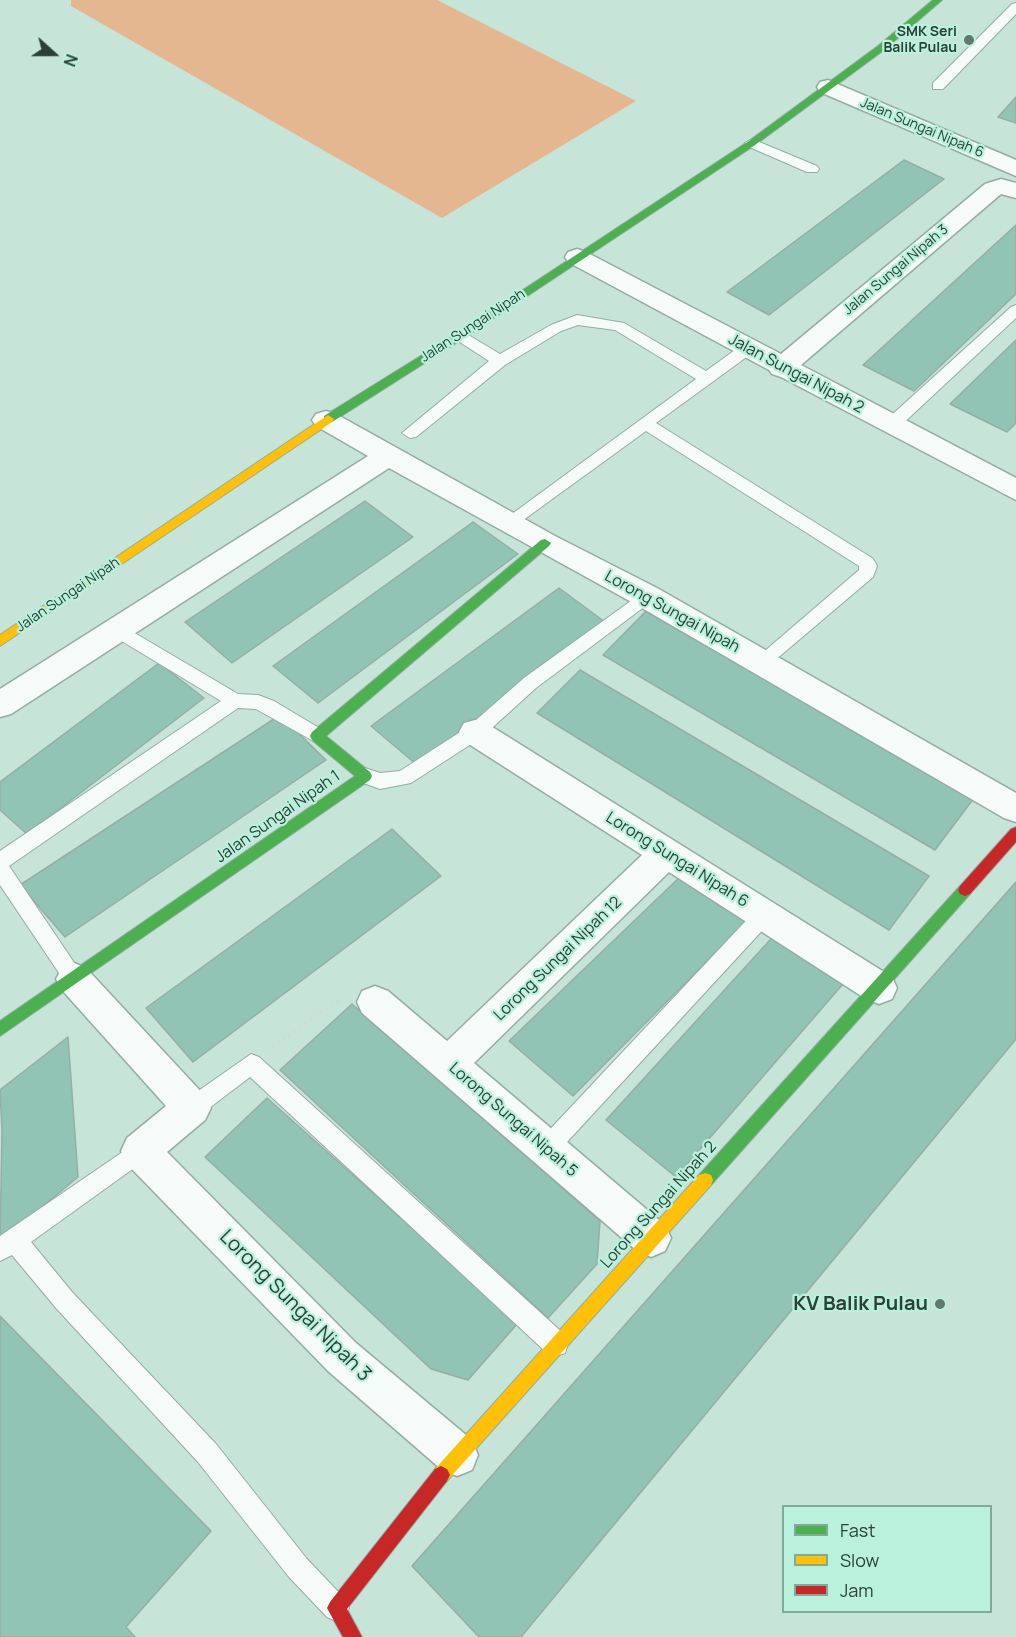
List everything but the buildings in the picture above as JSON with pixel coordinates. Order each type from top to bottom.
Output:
[{"type":"street","name":"Jalan Sungai Nipah","points":[[0,641],[326,420],[460,336],[752,142],[881,48],[935,1]]},
{"type":"street","name":"Jalan Sungai Nipah 6","points":[[828,87],[1016,169]]},
{"type":"street","name":"Jalan Sungai Nipah 3","points":[[781,368],[993,189],[1001,186],[1016,191]]},
{"type":"street","name":"Jalan Sungai Nipah 2","points":[[577,257],[781,368],[891,425],[1013,483]]},
{"type":"street","name":"Lorong Sungai Nipah","points":[[326,420],[545,543],[646,596],[1016,810]]},
{"type":"street","points":[[0,705],[116,628],[389,455]]},
{"type":"street","points":[[317,736],[545,543]]},
{"type":"street","name":"Lorong Sungai Nipah 6","points":[[476,732],[879,988]]},
{"type":"street","name":"Jalan Sungai Nipah 1","points":[[0,1029],[365,776],[317,736]]},
{"type":"street","name":"Lorong Sungai Nipah 2","points":[[336,1608],[457,1455],[1016,833]]},
{"type":"street","name":"Lorong Sungai Nipah 12","points":[[448,1064],[667,853]]},
{"type":"street","points":[[74,979],[192,1108],[140,1151]]},
{"type":"street","name":"Lorong Sungai Nipah 5","points":[[375,1002],[651,1238]]},
{"type":"street","name":"Lorong Sungai Nipah 3","points":[[140,1151],[342,1357],[457,1455]]},
{"type":"street","points":[[336,1608],[353,1637]]},
{"type":"lane","points":[[938,86],[1016,7]]},
{"type":"lane","points":[[752,142],[812,169]]},
{"type":"lane","points":[[891,425],[1016,310]]},
{"type":"lane","points":[[410,433],[500,361],[570,322],[592,320],[619,326],[706,378]]},
{"type":"lane","points":[[460,336],[500,361]]},
{"type":"lane","points":[[509,522],[747,349]]},
{"type":"lane","points":[[645,423],[866,562],[868,566],[867,573],[761,662]]},
{"type":"lane","points":[[365,776],[380,781],[404,778],[476,732],[530,683],[646,596]]},
{"type":"lane","points":[[116,628],[235,701],[258,702],[317,736]]},
{"type":"lane","points":[[0,862],[235,701]]},
{"type":"lane","points":[[0,869],[74,979]]},
{"type":"lane","points":[[548,1148],[764,915]]},
{"type":"lane","points":[[192,1108],[251,1064],[556,1344]]},
{"type":"lane","points":[[140,1151],[7,1245],[64,1300],[207,1453],[298,1568],[336,1608]]},
{"type":"path","points":[[251,1064],[331,1004],[349,997],[375,1002]]},
{"type":"shaded area","points":[[71,0],[437,0],[636,101],[442,218],[71,6]]},
{"type":"traffic: fast","points":[[328,419],[460,336],[752,143],[881,48],[938,0]]},
{"type":"traffic: fast","points":[[0,1029],[365,776],[317,736],[545,543]]},
{"type":"traffic: fast","points":[[705,1180],[965,890]]},
{"type":"traffic: slow","points":[[0,641],[328,419]]},
{"type":"traffic: slow","points":[[441,1475],[705,1180]]},
{"type":"traffic: jam","points":[[965,890],[1016,833]]},
{"type":"traffic: jam","points":[[353,1637],[336,1608],[441,1475]]},
{"type":"place","name":"SMK Seri Balik Pulau","points":[[969,40]]},
{"type":"place","name":"KV Balik Pulau","points":[[940,1304]]}]
